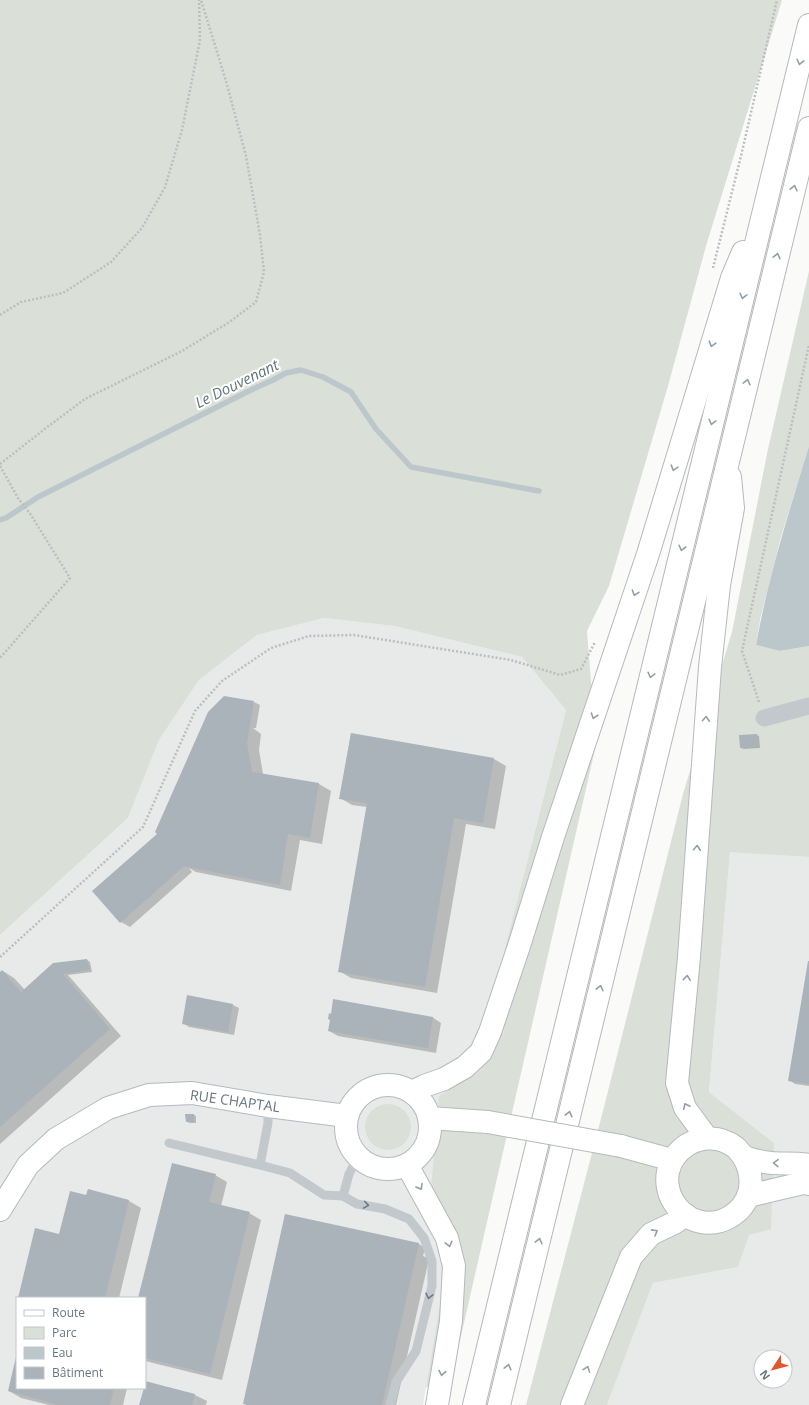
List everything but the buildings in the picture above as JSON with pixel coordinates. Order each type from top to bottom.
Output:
[{"type":"main road","points":[[474,1405],[809,24]]},
{"type":"main road","points":[[499,1405],[809,128]]},
{"type":"main road","points":[[412,1092],[466,1067],[480,1052],[490,1032],[553,837],[648,554],[732,278],[765,203]]},
{"type":"main road","points":[[707,1138],[685,1108],[677,1083],[689,957],[710,667],[719,585],[733,508],[728,461]]},
{"type":"main road","points":[[387,1084],[400,1086],[412,1092],[420,1099],[426,1108],[429,1118],[430,1129],[424,1150],[417,1158],[407,1165],[394,1169],[381,1169],[358,1157],[351,1148],[347,1138],[347,1116],[352,1104],[362,1094],[373,1087],[387,1084]]},
{"type":"main road","name":"RUE CHAPTAL","points":[[0,1210],[28,1164],[56,1139],[108,1108],[149,1095],[192,1093],[268,1106],[347,1116]]},
{"type":"main road","points":[[429,1118],[488,1122],[621,1146],[672,1160]]},
{"type":"main road","points":[[707,1138],[718,1139],[727,1142],[736,1148],[743,1156],[751,1175],[751,1186],[742,1207],[733,1215],[722,1221],[697,1221],[676,1207],[670,1196],[667,1184],[668,1172],[672,1160],[681,1149],[693,1141],[707,1138]]},
{"type":"main road","points":[[743,1156],[763,1162],[809,1165]]},
{"type":"main road","points":[[407,1165],[447,1238],[454,1266],[451,1321],[437,1405]]},
{"type":"main road","points":[[748,1196],[803,1183],[809,1184]]},
{"type":"main road","points":[[572,1405],[631,1257],[651,1234],[674,1223],[686,1215]]},
{"type":"street","points":[[764,718],[809,706]]},
{"type":"lane","points":[[260,1165],[268,1123],[268,1106]]},
{"type":"lane","points":[[169,1143],[290,1173],[324,1195],[343,1196],[357,1204],[385,1209],[409,1219],[424,1238],[432,1261],[432,1286],[416,1351],[396,1382],[390,1405]]},
{"type":"lane","points":[[343,1196],[349,1174],[358,1157]]},
{"type":"path","points":[[0,315],[21,302],[63,292],[111,262],[142,228],[165,187],[182,130],[200,40],[200,0]]},
{"type":"path","points":[[0,658],[70,578],[31,515],[18,498],[0,465],[85,399],[182,351],[228,323],[256,302],[264,272],[260,235],[246,156],[226,81],[200,0]]},
{"type":"path","points":[[712,270],[741,156],[777,0]]},
{"type":"path","points":[[764,718],[742,651],[809,345]]},
{"type":"path","points":[[0,957],[143,827],[195,711],[222,681],[271,648],[309,636],[354,635],[511,660],[560,675],[581,669],[598,636]]},
{"type":"shaded area","points":[[324,618],[394,626],[522,657],[566,710],[496,983],[444,1255],[441,1297],[423,1405],[0,1405],[0,935],[128,818],[159,740],[199,680],[257,635]]},
{"type":"shaded area","points":[[730,851],[809,857],[809,1405],[607,1405],[653,1283],[738,1267],[774,1143],[709,1092]]},
{"type":"green space","points":[[0,0],[782,0],[706,246],[668,386],[609,586],[587,631],[596,745],[450,1384],[426,1387],[441,1297],[444,1255],[431,1189],[439,1096],[484,1065],[496,983],[566,710],[522,657],[394,626],[324,618],[257,635],[199,680],[159,740],[128,818],[0,935]]},
{"type":"green space","points":[[809,271],[809,446],[781,537],[760,620],[756,645],[780,651],[809,646],[809,857],[730,852],[709,1092],[774,1143],[771,1229],[749,1235],[738,1267],[653,1283],[607,1405],[526,1405],[603,1111],[683,794],[732,632],[768,449]]},
{"type":"green space","points":[[393,1104],[397,1105],[407,1114],[410,1118],[410,1136],[401,1146],[393,1150],[383,1150],[375,1146],[366,1136],[365,1122],[369,1114],[379,1105]]},
{"type":"water","points":[[809,446],[809,646],[780,651],[756,645],[773,570]]},
{"type":"waterway","name":"Le Douvenant","points":[[0,520],[6,518],[38,497],[253,389],[286,373],[301,370],[323,377],[351,392],[376,429],[411,467],[539,491]]}]
